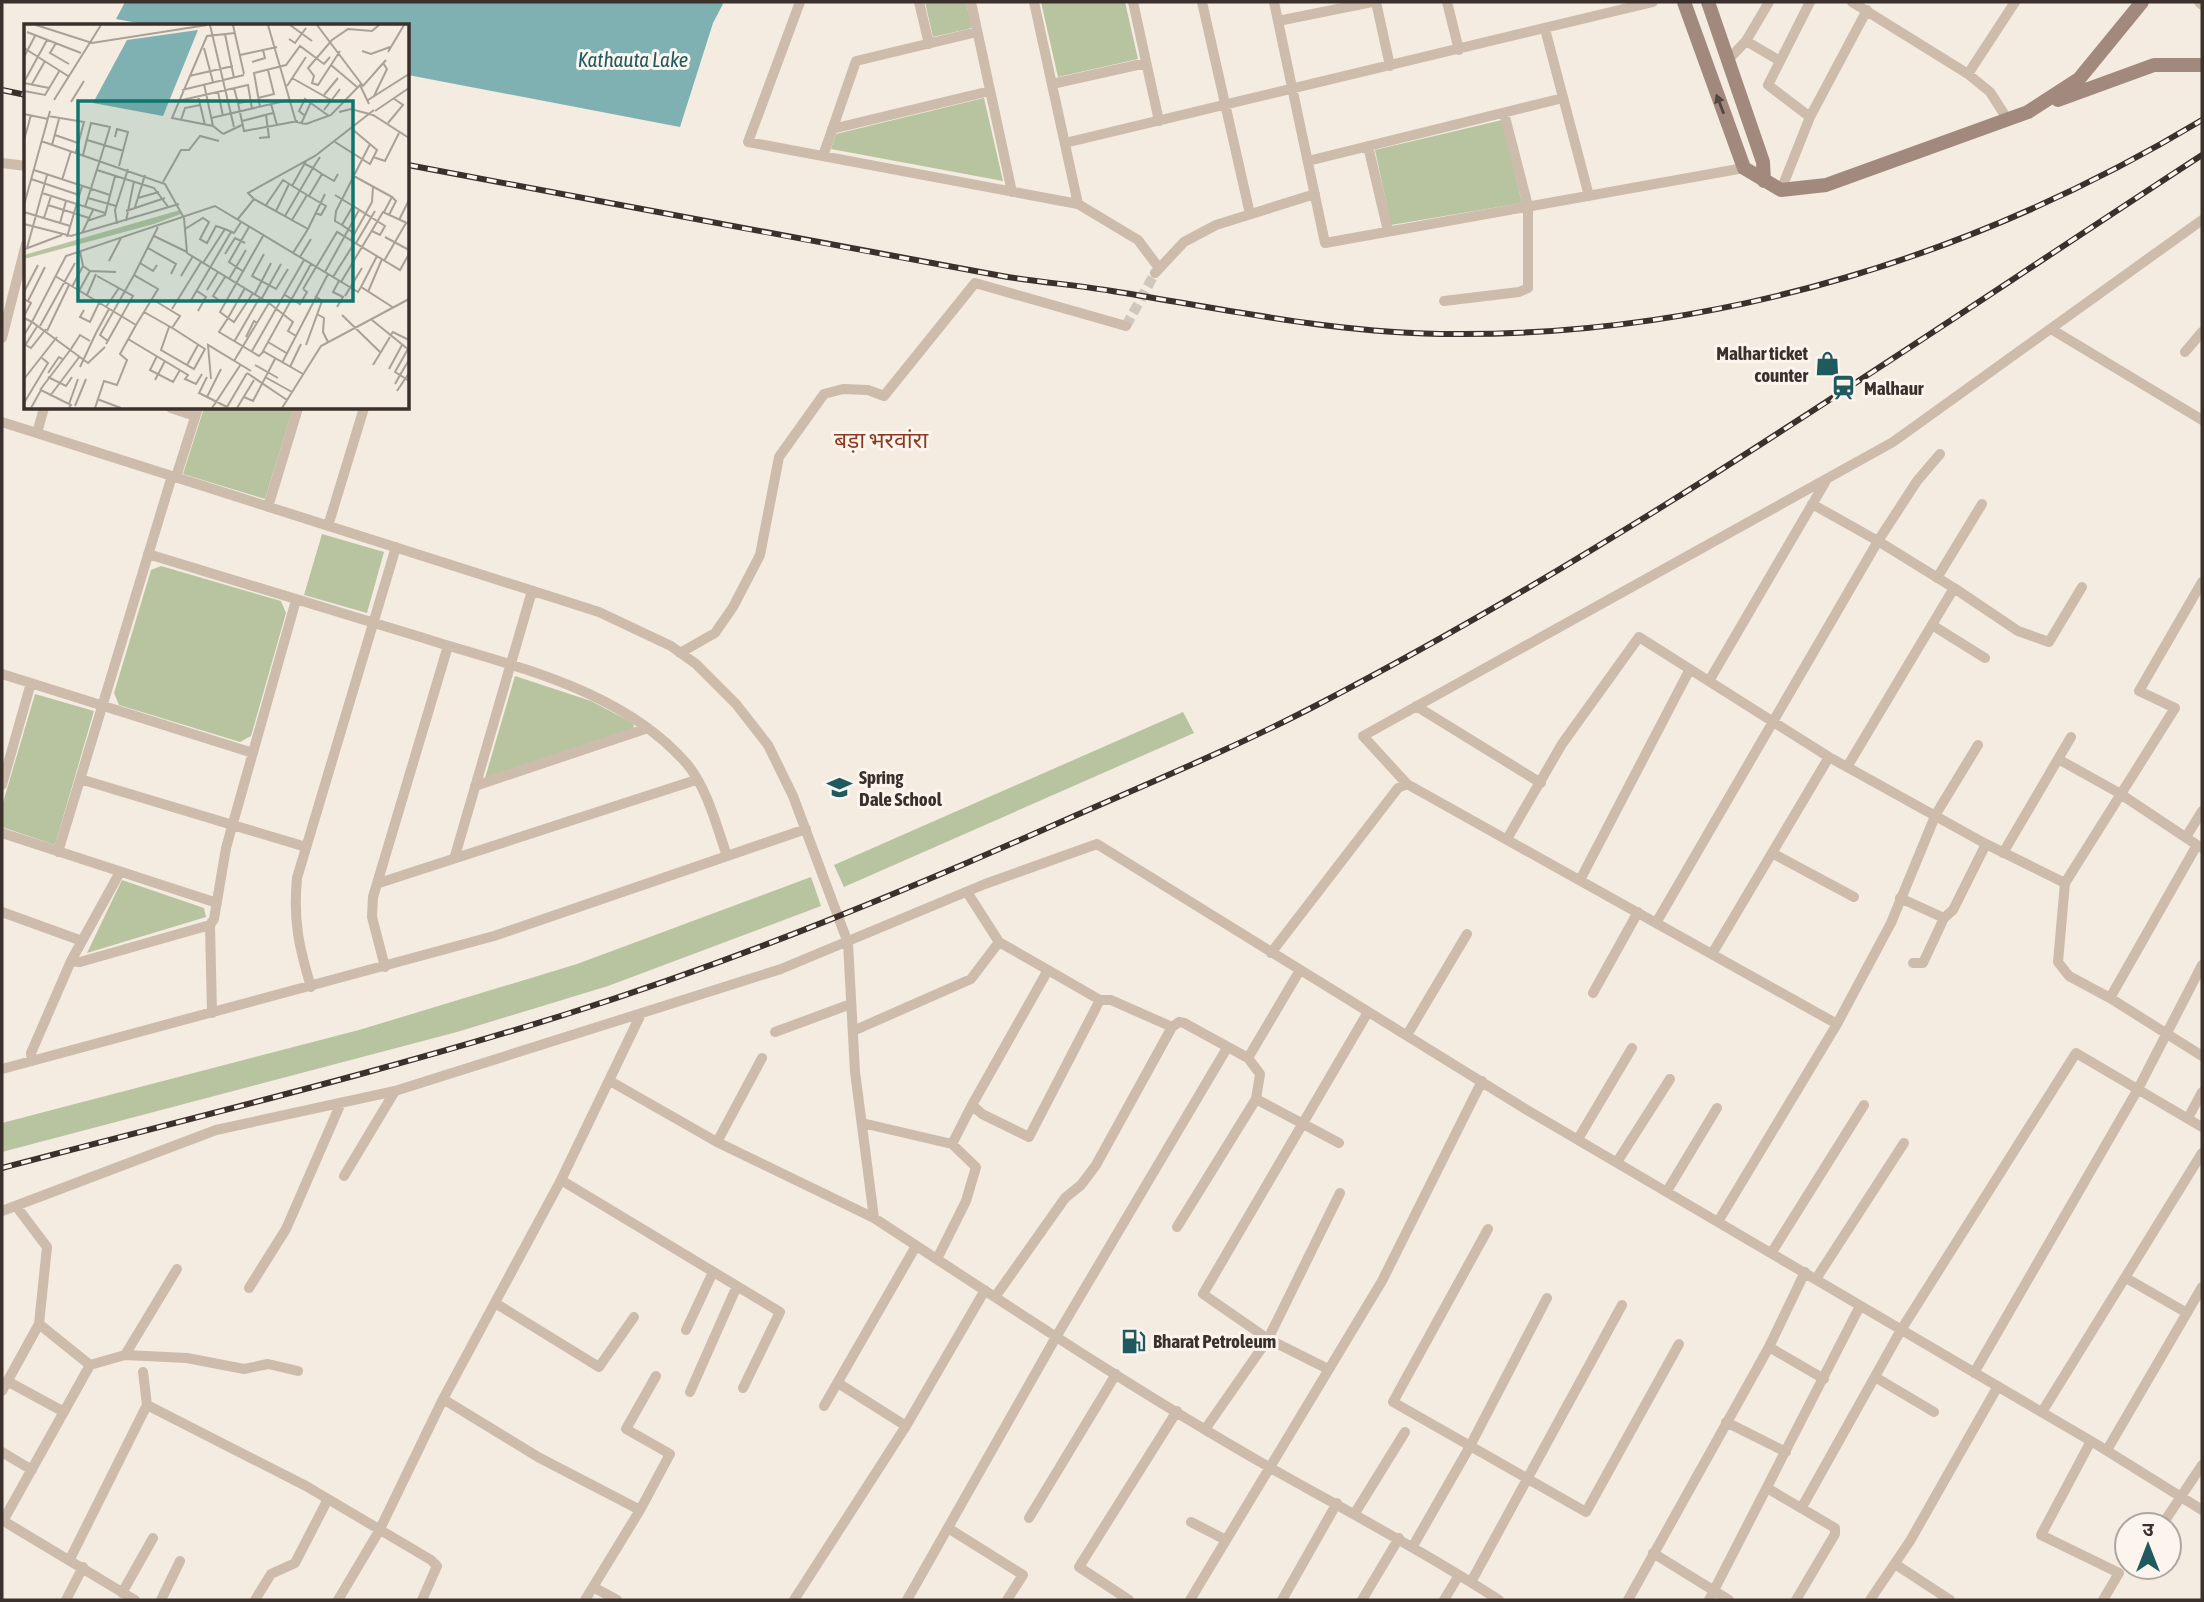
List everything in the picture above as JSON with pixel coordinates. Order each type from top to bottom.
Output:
[{"type":"street","points":[[800,2],[748,142],[1078,204],[1138,240],[1157,270],[1184,242],[1216,225],[1315,194]]},
{"type":"street","points":[[919,2],[929,44]]},
{"type":"street","points":[[971,2],[1012,192]]},
{"type":"street","points":[[1034,2],[1078,204]]},
{"type":"street","points":[[1133,2],[1159,121]]},
{"type":"street","points":[[1202,2],[1251,214]]},
{"type":"street","points":[[1274,2],[1325,243],[1744,168],[1763,162]]},
{"type":"street","points":[[1278,22],[1374,2],[1390,66]]},
{"type":"street","points":[[1447,2],[1459,50]]},
{"type":"street","points":[[1065,143],[1653,2]]},
{"type":"street","points":[[1684,2],[1744,168],[1781,190],[1826,185],[2154,65],[2202,65]]},
{"type":"street","points":[[1708,2],[1763,162],[1764,181]]},
{"type":"street","points":[[1702,54],[1726,53],[1746,41],[1769,2]]},
{"type":"street","points":[[1810,2],[1768,85],[1810,117]]},
{"type":"street","points":[[1852,2],[1968,74],[1990,92],[2008,120]]},
{"type":"street","points":[[1968,74],[2015,2]]},
{"type":"street","points":[[2028,112],[2079,79],[2142,2]]},
{"type":"street","points":[[1781,190],[1810,117],[1867,10]]},
{"type":"street","points":[[1545,29],[1589,195]]},
{"type":"street","points":[[823,156],[856,61],[977,32]]},
{"type":"street","points":[[1746,41],[1780,61]]},
{"type":"street","points":[[1052,84],[1146,63]]},
{"type":"street","points":[[832,129],[990,91]]},
{"type":"street","points":[[1308,161],[1563,98]]},
{"type":"street","points":[[1444,301],[1519,292],[1528,288],[1528,206],[1504,113]]},
{"type":"street","points":[[1368,146],[1388,231]]},
{"type":"street","points":[[2,163],[24,166]]},
{"type":"street","points":[[1837,1024],[1407,784],[1363,736],[1893,442],[2200,226]]},
{"type":"street","points":[[2,338],[24,252]]},
{"type":"street","points":[[680,653],[715,633],[733,607],[760,555],[779,457],[824,394],[843,388],[868,390],[884,396],[975,283],[1126,326]]},
{"type":"street","points":[[2051,329],[2202,420]]},
{"type":"street","points":[[2185,352],[2202,331]]},
{"type":"street","points":[[37,433],[43,410]]},
{"type":"street","points":[[268,507],[297,410]]},
{"type":"street","points":[[328,526],[363,410]]},
{"type":"street","points":[[58,852],[148,554],[197,412]]},
{"type":"street","points":[[2,422],[396,547],[636,627],[680,653],[736,704],[768,745],[806,829],[848,943],[853,1031],[874,1218]]},
{"type":"street","points":[[1656,923],[1878,541],[1917,481],[1940,454]]},
{"type":"street","points":[[1709,681],[1827,479]]},
{"type":"street","points":[[1812,504],[1878,541],[2018,631],[2049,642],[2082,587]]},
{"type":"street","points":[[1937,578],[1982,504]]},
{"type":"street","points":[[311,987],[298,945],[294,915],[297,878],[396,547]]},
{"type":"street","points":[[148,554],[511,666],[603,700],[648,729],[689,766],[727,856]]},
{"type":"street","points":[[2202,582],[2199,596],[2139,691],[2175,708],[2119,793],[2065,883],[2058,962],[2069,976],[2110,998],[2202,1056]]},
{"type":"street","points":[[1847,767],[1954,588]]},
{"type":"street","points":[[455,856],[532,591]]},
{"type":"street","points":[[212,1013],[209,925],[232,825],[296,600]]},
{"type":"street","points":[[1932,625],[1985,658]]},
{"type":"street","points":[[1507,839],[1562,744],[1639,637],[1829,757],[1986,844],[2065,883]]},
{"type":"street","points":[[385,967],[372,917],[373,897],[448,646]]},
{"type":"street","points":[[1580,880],[1690,669]]},
{"type":"street","points":[[2,674],[253,753]]},
{"type":"street","points":[[2,785],[6,755],[32,683]]},
{"type":"street","points":[[1416,706],[1541,783]]},
{"type":"street","points":[[475,786],[648,729]]},
{"type":"street","points":[[2003,853],[2071,737]]},
{"type":"street","points":[[1719,1220],[1837,1024],[1891,923],[1899,898],[1936,814],[1978,745]]},
{"type":"street","points":[[1712,954],[1829,757]]},
{"type":"street","points":[[2058,759],[2119,793],[2200,846],[2110,998]]},
{"type":"street","points":[[80,779],[306,847]]},
{"type":"street","points":[[379,883],[455,856],[696,780]]},
{"type":"street","points":[[1272,953],[1398,788],[1407,784]]},
{"type":"street","points":[[2186,838],[2202,811]]},
{"type":"street","points":[[2,1069],[494,936],[806,829]]},
{"type":"street","points":[[2,833],[216,903]]},
{"type":"street","points":[[2,1211],[216,1130],[395,1091],[640,1016],[782,969],[967,892],[1097,844],[1578,1139],[2107,1450],[2202,1510]]},
{"type":"street","points":[[1913,963],[1923,963],[1944,918],[1952,910],[1986,844]]},
{"type":"street","points":[[1772,853],[1854,897]]},
{"type":"street","points":[[32,1061],[31,1053],[71,961],[120,872]]},
{"type":"street","points":[[967,892],[999,942],[1100,1000],[1111,1000],[1172,1027],[1184,1023],[1248,1058],[1260,1074],[1256,1099],[1177,1227]]},
{"type":"street","points":[[1899,898],[1944,918]]},
{"type":"street","points":[[2,912],[82,941]]},
{"type":"street","points":[[1593,993],[1639,912]]},
{"type":"street","points":[[71,961],[80,962],[209,925]]},
{"type":"street","points":[[1407,1035],[1467,934]]},
{"type":"street","points":[[853,1031],[971,979],[999,942]]},
{"type":"street","points":[[1974,1373],[2138,1089],[2202,965]]},
{"type":"street","points":[[952,1144],[1048,970]]},
{"type":"street","points":[[1248,1058],[1300,970]]},
{"type":"street","points":[[972,1105],[982,1114],[1029,1137],[1100,1000]]},
{"type":"street","points":[[775,1032],[851,1003]]},
{"type":"street","points":[[1328,1368],[1268,1339],[1203,1294],[1368,1012]]},
{"type":"street","points":[[338,1600],[379,1531],[443,1399],[561,1180],[640,1016]]},
{"type":"street","points":[[995,1297],[1052,1221],[1065,1198],[1081,1185],[1096,1165],[1172,1027]]},
{"type":"street","points":[[907,1600],[1056,1337],[1227,1048]]},
{"type":"street","points":[[1578,1139],[1632,1048]]},
{"type":"street","points":[[1802,1507],[1901,1330],[2076,1053],[2202,1127]]},
{"type":"street","points":[[716,1142],[762,1058]]},
{"type":"street","points":[[1617,1162],[1670,1079]]},
{"type":"street","points":[[610,1081],[716,1142],[874,1218],[1116,1374],[1269,1467],[1413,1546],[1499,1600]]},
{"type":"street","points":[[1190,1600],[1382,1281],[1482,1081]]},
{"type":"street","points":[[344,1176],[395,1091]]},
{"type":"street","points":[[2188,1118],[2202,1092]]},
{"type":"street","points":[[1256,1099],[1339,1143]]},
{"type":"street","points":[[248,1288],[286,1229],[341,1103]]},
{"type":"street","points":[[1772,1252],[1864,1105]]},
{"type":"street","points":[[1667,1191],[1717,1108]]},
{"type":"street","points":[[862,1123],[952,1144],[976,1167],[966,1201],[937,1259]]},
{"type":"street","points":[[1816,1279],[1904,1143]]},
{"type":"street","points":[[2042,1412],[2202,1153]]},
{"type":"street","points":[[561,1180],[780,1312],[743,1388]]},
{"type":"street","points":[[1206,1428],[1268,1339],[1340,1193]]},
{"type":"street","points":[[16,1206],[47,1247],[38,1325],[4,1386],[64,1412]]},
{"type":"street","points":[[1488,1229],[1393,1402],[1469,1448],[1586,1511],[1679,1344]]},
{"type":"street","points":[[824,1406],[916,1246]]},
{"type":"street","points":[[125,1355],[177,1269]]},
{"type":"street","points":[[686,1330],[713,1272]]},
{"type":"street","points":[[1628,1600],[1769,1346],[1805,1272]]},
{"type":"street","points":[[2126,1278],[2187,1313]]},
{"type":"street","points":[[690,1392],[737,1286]]},
{"type":"street","points":[[2107,1450],[2187,1313],[2199,1300],[2202,1287]]},
{"type":"street","points":[[794,1600],[906,1426],[985,1290]]},
{"type":"street","points":[[1413,1546],[1469,1448],[1547,1298]]},
{"type":"street","points":[[495,1303],[599,1367],[634,1317]]},
{"type":"street","points":[[1471,1582],[1529,1481],[1622,1305]]},
{"type":"street","points":[[1712,1596],[1860,1306]]},
{"type":"street","points":[[38,1325],[90,1365]]},
{"type":"street","points":[[1769,1346],[1824,1379]]},
{"type":"street","points":[[135,1600],[3,1521],[90,1365],[125,1355],[187,1359],[244,1369],[268,1364],[298,1371]]},
{"type":"street","points":[[70,1559],[148,1405],[144,1373]]},
{"type":"street","points":[[1029,1518],[1116,1374]]},
{"type":"street","points":[[585,1600],[640,1510],[670,1454],[626,1429],[656,1376]]},
{"type":"street","points":[[1875,1377],[1934,1412]]},
{"type":"street","points":[[838,1383],[906,1426]]},
{"type":"street","points":[[1870,1600],[1895,1564],[1998,1386]]},
{"type":"street","points":[[443,1399],[538,1457],[640,1510]]},
{"type":"street","points":[[148,1405],[328,1499],[431,1560],[437,1566],[422,1600]]},
{"type":"street","points":[[1129,1600],[1079,1567],[1177,1410]]},
{"type":"street","points":[[1726,1422],[1786,1452]]},
{"type":"street","points":[[1355,1513],[1405,1432]]},
{"type":"street","points":[[2091,1441],[2041,1535],[2119,1573],[2103,1600]]},
{"type":"street","points":[[2,1452],[32,1469]]},
{"type":"street","points":[[2171,1511],[2202,1465]]},
{"type":"street","points":[[1767,1488],[1835,1528],[1835,1534],[1796,1600]]},
{"type":"street","points":[[255,1600],[271,1574],[295,1563],[328,1499]]},
{"type":"street","points":[[1282,1600],[1337,1503]]},
{"type":"street","points":[[1191,1522],[1226,1540]]},
{"type":"street","points":[[948,1528],[1023,1575],[1007,1600]]},
{"type":"street","points":[[122,1592],[153,1538]]},
{"type":"street","points":[[1362,1600],[1399,1538]]},
{"type":"street","points":[[1653,1553],[1712,1596],[1729,1600]]},
{"type":"street","points":[[161,1600],[180,1561]]},
{"type":"street","points":[[1895,1564],[1950,1600]]},
{"type":"street","points":[[66,1600],[83,1567]]},
{"type":"street","points":[[1444,1600],[1459,1575]]},
{"type":"street","points":[[593,1587],[617,1600]]},
{"type":"green space","points":[[925,2],[966,2],[972,28],[933,37]]},
{"type":"green space","points":[[1041,2],[1125,2],[1138,59],[1058,77]]},
{"type":"green space","points":[[984,98],[1003,181],[831,149],[836,134]]},
{"type":"green space","points":[[1502,120],[1522,203],[1391,225],[1375,150]]},
{"type":"green space","points":[[203,410],[292,410],[265,499],[183,474]]},
{"type":"green space","points":[[322,534],[384,552],[367,613],[304,595]]},
{"type":"green space","points":[[161,566],[281,601],[286,613],[251,736],[240,742],[119,705],[114,693],[151,570]]},
{"type":"green space","points":[[515,676],[591,701],[633,723],[634,728],[485,778]]},
{"type":"green space","points":[[35,694],[94,711],[55,845],[2,827],[2,806]]},
{"type":"green space","points":[[1183,712],[1194,733],[844,887],[834,865]]},
{"type":"green space","points":[[811,877],[821,906],[608,986],[457,1032],[2,1152],[2,1123],[359,1030],[577,964]]},
{"type":"green space","points":[[122,880],[204,908],[206,917],[87,953]]},
{"type":"water","name":"Kathauta Lake","points":[[125,2],[724,2],[713,23],[680,127],[410,75],[410,24],[143,24],[116,19]]},
{"type":"tunnel","points":[[1126,326],[1155,273]]},
{"type":"railway","points":[[2,90],[24,95]]},
{"type":"railway","points":[[410,165],[1002,276],[1330,326],[1462,334],[1560,330],[1657,319],[1752,302],[1847,277],[1939,247],[2029,210],[2117,168],[2202,120]]},
{"type":"railway","points":[[2,1168],[429,1055],[634,992],[761,947],[886,897],[1226,749],[1317,705],[1431,643],[1656,511],[2202,155]]},
{"type":"place","name":"Malhar ticket counter","points":[[1828,364]]},
{"type":"place","name":"Malhaur","points":[[1844,388]]},
{"type":"place","name":"Spring Dale School","points":[[839,788]]},
{"type":"place","name":"Bharat Petroleum","points":[[1133,1341]]},
{"type":"district","name":"बड़ा भरवांरा","points":[[881,440]]}]
